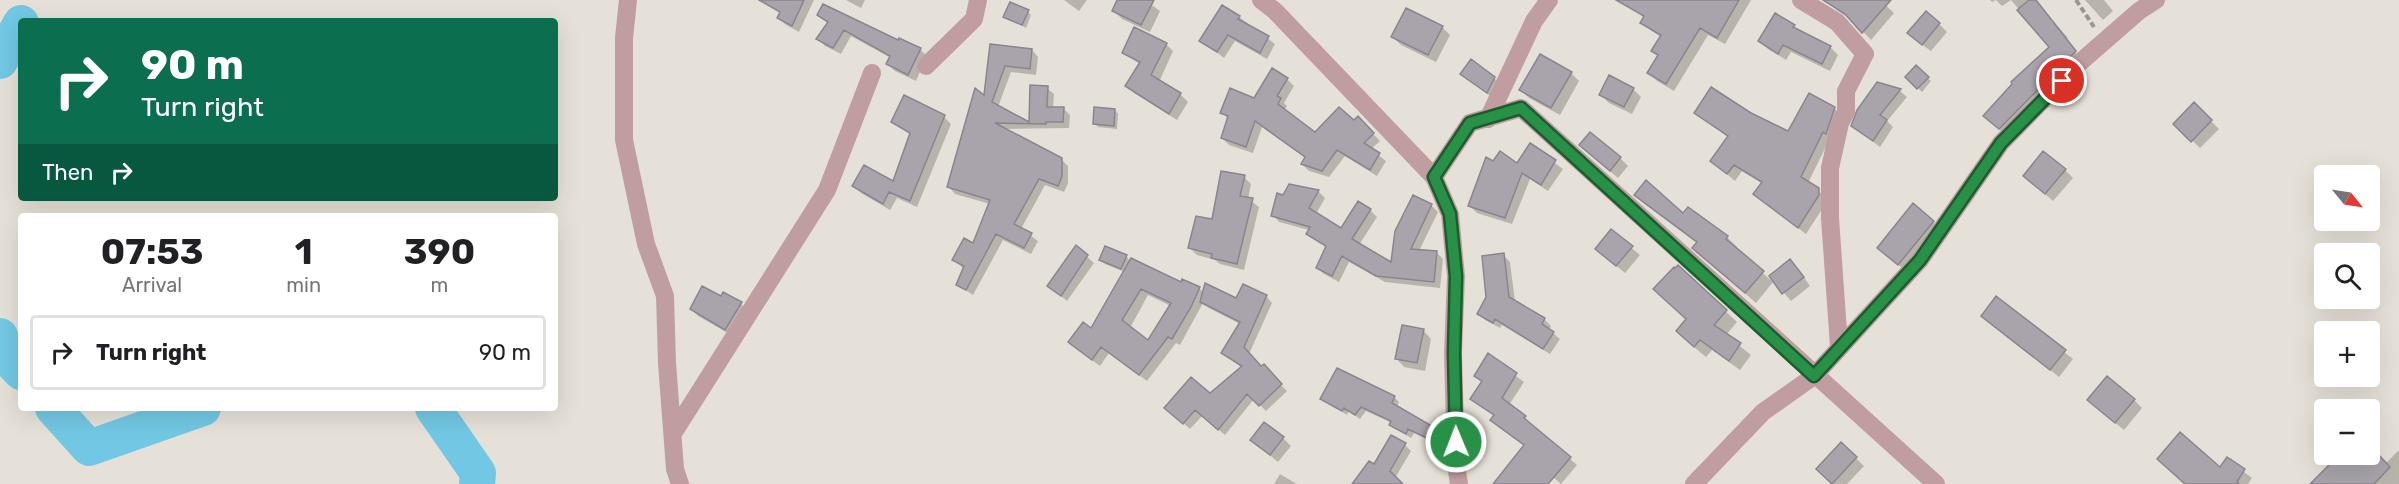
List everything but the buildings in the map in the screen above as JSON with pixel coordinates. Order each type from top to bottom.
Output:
[{"type":"street","points":[[628,0],[624,38],[624,140],[646,244],[665,296],[667,363],[675,469],[680,484]]},
{"type":"street","points":[[926,66],[974,19],[978,0]]},
{"type":"street","points":[[1261,0],[1275,11],[1434,177],[1450,214],[1456,276],[1454,353],[1459,484]]},
{"type":"street","points":[[1488,119],[1534,21],[1549,0]]},
{"type":"street","points":[[1801,0],[1837,22],[1865,54],[1846,91],[1846,112],[1840,123],[1830,168],[1830,218],[1839,346]]},
{"type":"street","points":[[1694,484],[1763,412],[1814,376],[1920,260],[2001,143],[2077,65],[2104,44],[2139,11],[2156,0]]},
{"type":"street","points":[[674,432],[827,190],[872,73]]},
{"type":"street","points":[[1434,177],[1470,123],[1521,108],[1814,376],[1936,484]]},
{"type":"path","points":[[2076,0],[2104,44]]},
{"type":"waterway","points":[[0,61],[18,28]]},
{"type":"waterway","points":[[0,336],[5,355],[18,369]]},
{"type":"waterway","points":[[56,411],[89,448],[194,411]]},
{"type":"waterway","points":[[435,411],[478,473],[477,484]]},
{"type":"route","points":[[1456,442],[1454,353],[1456,276],[1450,214],[1434,177],[1470,123],[1521,108],[1814,376],[1920,260],[2001,143],[2062,81]]}]
